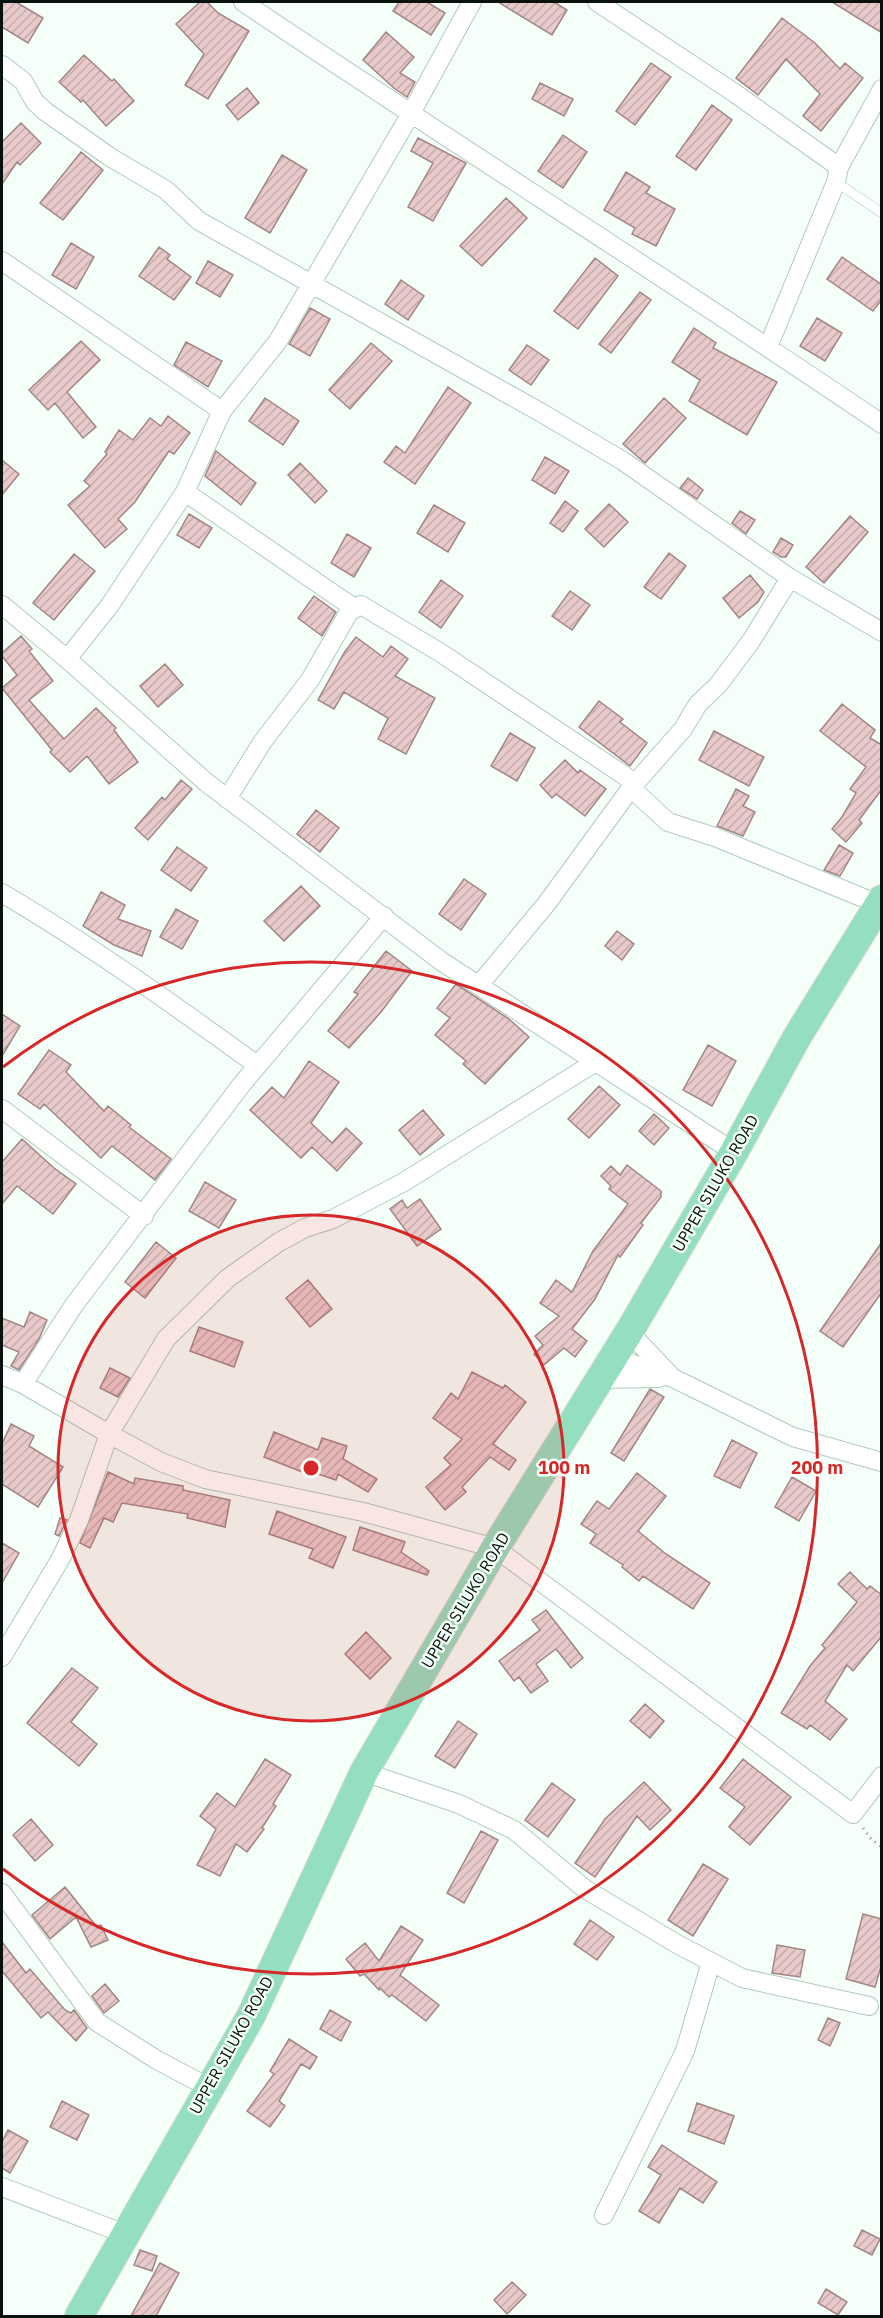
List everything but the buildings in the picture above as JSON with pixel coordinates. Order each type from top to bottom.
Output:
[{"type":"main road","name":"UPPER SILUKO ROAD","points":[[79,2316],[250,2016],[364,1772],[495,1548],[629,1332],[734,1152],[796,1037],[880,902]]},
{"type":"street","points":[[243,2],[410,115],[768,347],[882,424]]},
{"type":"street","points":[[68,659],[110,605],[185,492],[222,411],[278,341],[410,115],[472,2]]},
{"type":"street","points":[[597,2],[736,93],[838,175]]},
{"type":"street","points":[[2,65],[23,81],[35,102],[46,112],[110,157],[166,190],[198,221],[623,460],[790,578],[882,632]]},
{"type":"street","points":[[768,347],[838,175],[882,89]]},
{"type":"street","points":[[2,261],[222,411]]},
{"type":"street","points":[[185,492],[354,608]]},
{"type":"street","points":[[479,985],[547,903],[631,788],[683,729],[698,704],[718,685],[751,641],[790,578]]},
{"type":"street","points":[[2,605],[68,659],[227,799],[441,961],[734,1152]]},
{"type":"street","points":[[227,799],[263,741],[310,680],[349,612],[361,605],[441,653],[625,776],[631,781],[631,788],[668,822],[715,837],[880,902]]},
{"type":"street","points":[[2,893],[170,1002],[257,1065]]},
{"type":"street","points":[[23,1384],[74,1305],[257,1065],[384,916]]},
{"type":"street","points":[[2,1657],[61,1558],[78,1520],[109,1434],[166,1339],[228,1278],[279,1242],[305,1228],[333,1219],[404,1182],[597,1061]]},
{"type":"street","points":[[2,1109],[144,1216]]},
{"type":"street","points":[[629,1332],[673,1378]]},
{"type":"street","points":[[607,1368],[673,1378]]},
{"type":"street","points":[[607,1368],[673,1378],[794,1437],[882,1462]]},
{"type":"street","points":[[2,1375],[23,1384],[161,1462],[206,1479],[363,1512],[495,1548],[853,1814],[882,1776]]},
{"type":"street","points":[[364,1772],[459,1804],[514,1830],[585,1889],[677,1944],[742,1978],[869,2006]]},
{"type":"street","points":[[2,1893],[97,2022],[157,2060],[208,2087]]},
{"type":"street","points":[[604,2215],[685,2051],[711,1962]]},
{"type":"street","points":[[2,2187],[125,2234]]},
{"type":"lane","points":[[838,175],[882,213]]},
{"type":"path","points":[[853,1814],[872,1840],[882,1847]]}]
